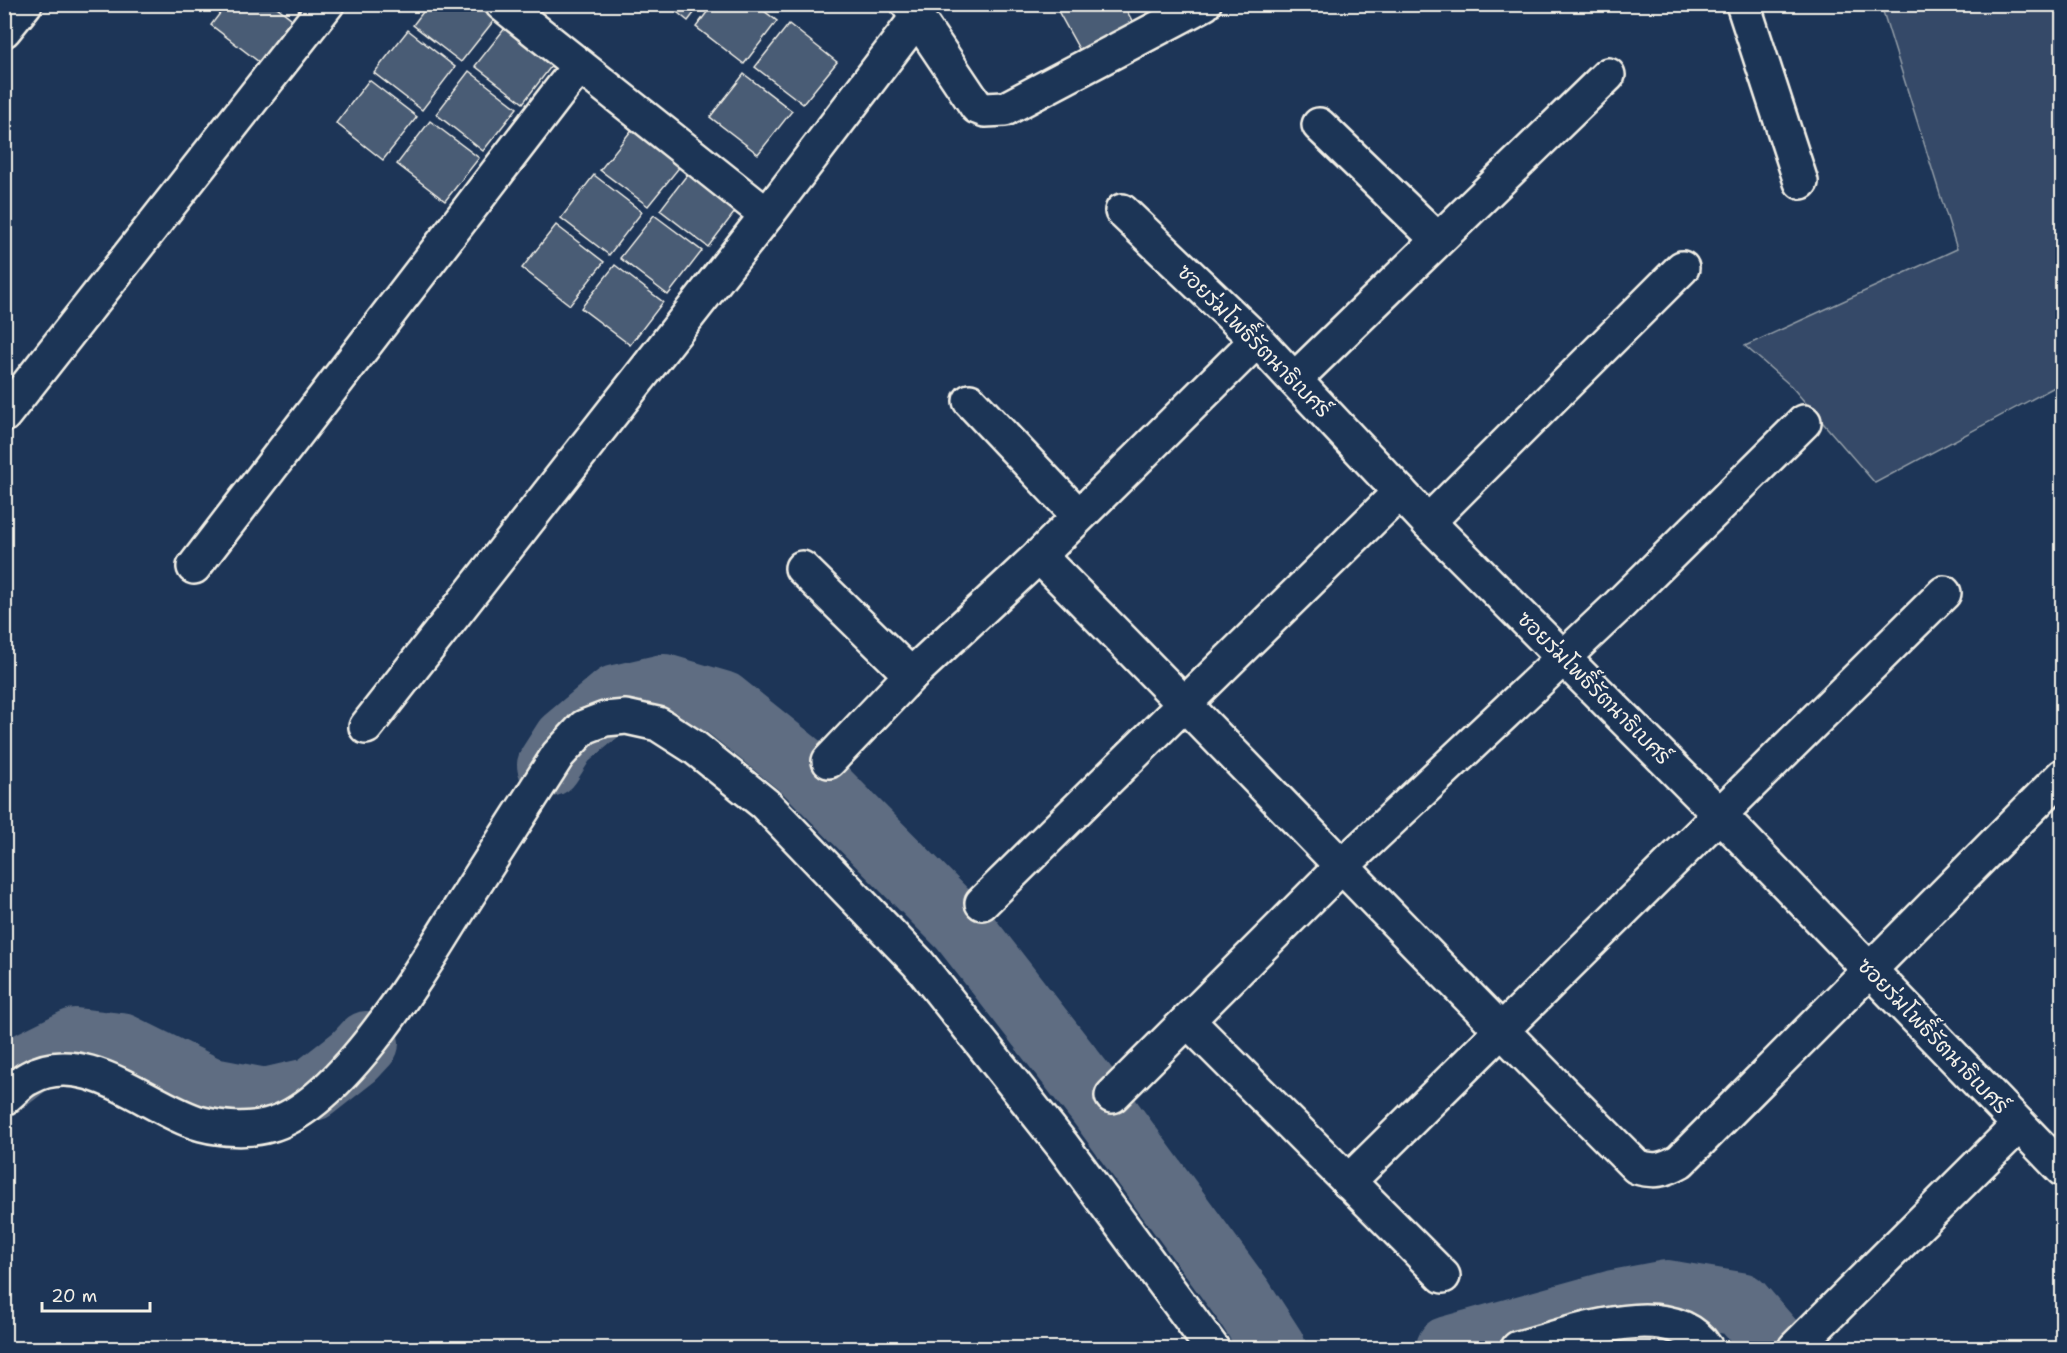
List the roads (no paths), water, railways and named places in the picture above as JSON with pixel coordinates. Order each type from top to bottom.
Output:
[{"type":"street","points":[[4,30],[24,4]]},
{"type":"street","points":[[4,415],[327,4]]},
{"type":"street","points":[[502,4],[767,215]]},
{"type":"street","points":[[366,727],[767,215],[912,12],[977,107],[996,111],[1005,109],[1204,4]]},
{"type":"street","points":[[1743,4],[1801,182]]},
{"type":"street","points":[[194,567],[579,66]]},
{"type":"street","points":[[1295,378],[1608,75]]},
{"type":"street","points":[[1319,125],[1437,239]]},
{"type":"street","name":"ซอยร่มโพธิ์รัตนาธิเบศร์","points":[[1122,211],[1295,378],[1428,522],[1719,814],[2062,1169]]},
{"type":"street","points":[[1428,522],[1682,268]]},
{"type":"street","points":[[829,761],[911,675],[1039,556],[1257,340]]},
{"type":"street","points":[[970,401],[1078,515]]},
{"type":"street","points":[[1112,1096],[1341,867],[1564,657],[1804,422]]},
{"type":"street","points":[[982,903],[1400,492]]},
{"type":"street","points":[[1039,556],[1186,704],[1499,1030],[1637,1167],[1651,1171],[1665,1170],[1680,1161],[2062,776]]},
{"type":"street","points":[[802,568],[911,675]]},
{"type":"street","points":[[1348,1182],[1499,1030],[1944,593]]},
{"type":"street","points":[[4,1098],[29,1077],[57,1070],[87,1072],[110,1080],[201,1124],[234,1128],[270,1125],[305,1107],[347,1069],[396,1009],[558,755],[584,727],[605,719],[626,717],[658,724],[694,747],[765,804],[918,963],[1062,1146],[1212,1348]]},
{"type":"street","points":[[1188,1021],[1443,1276]]},
{"type":"street","points":[[1795,1348],[2019,1125]]},
{"type":"street","points":[[1518,1348],[1620,1322],[1652,1320],[1680,1328],[1702,1342],[1706,1348]]},
{"type":"waterway","points":[[549,765],[565,740],[616,697],[664,686],[722,703],[804,769],[962,928],[1100,1105],[1243,1300],[1274,1348]]},
{"type":"waterway","points":[[4,1083],[31,1062],[75,1040],[121,1045],[212,1090],[265,1100],[313,1089],[355,1056],[367,1043]]},
{"type":"waterway","points":[[1448,1348],[1614,1302],[1667,1292],[1740,1304],[1778,1348]]}]
